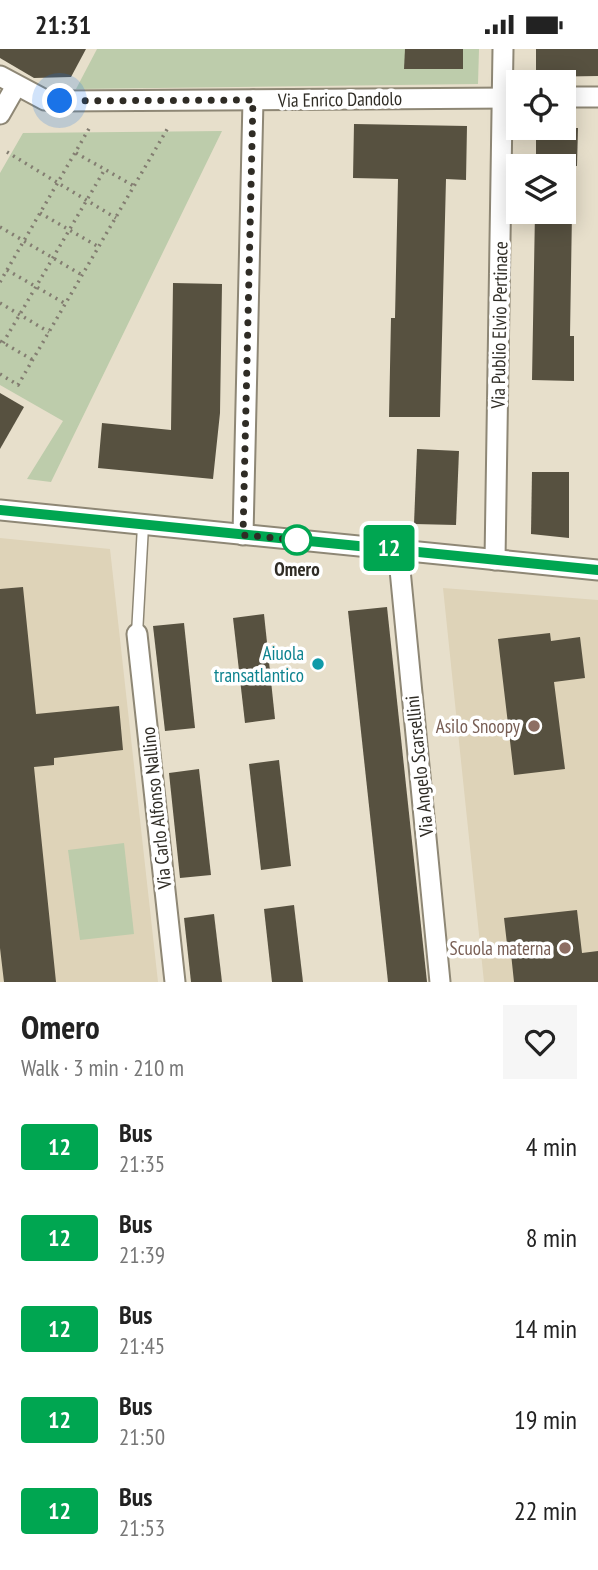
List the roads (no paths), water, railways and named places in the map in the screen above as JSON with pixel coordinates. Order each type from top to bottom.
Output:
[{"type":"street","name":"Via Publio Elvio Pertinace","points":[[503,49],[506,70]]},
{"type":"street","name":"Via Enrico Dandolo","points":[[8,81],[45,100],[60,101],[506,98]]},
{"type":"street","points":[[0,114],[8,81]]},
{"type":"street","points":[[576,97],[598,97]]},
{"type":"street","points":[[243,535],[253,100]]},
{"type":"street","name":"Via Publio Elvio Pertinace","points":[[495,560],[509,140]]},
{"type":"street","points":[[0,510],[598,570]]},
{"type":"street","name":"Via Angelo Scarsellini","points":[[398,549],[440,982]]},
{"type":"street","name":"Via Carlo Alfonso Nallino","points":[[137,634],[175,982]]},
{"type":"lane","points":[[137,634],[143,526]]},
{"type":"place","name":"Omero","points":[[297,540]]},
{"type":"place","name":"Aiuola transatlantico","points":[[318,664]]},
{"type":"place","name":"Asilo Snoopy","points":[[534,726]]},
{"type":"place","name":"Scuola materna","points":[[565,948]]}]
